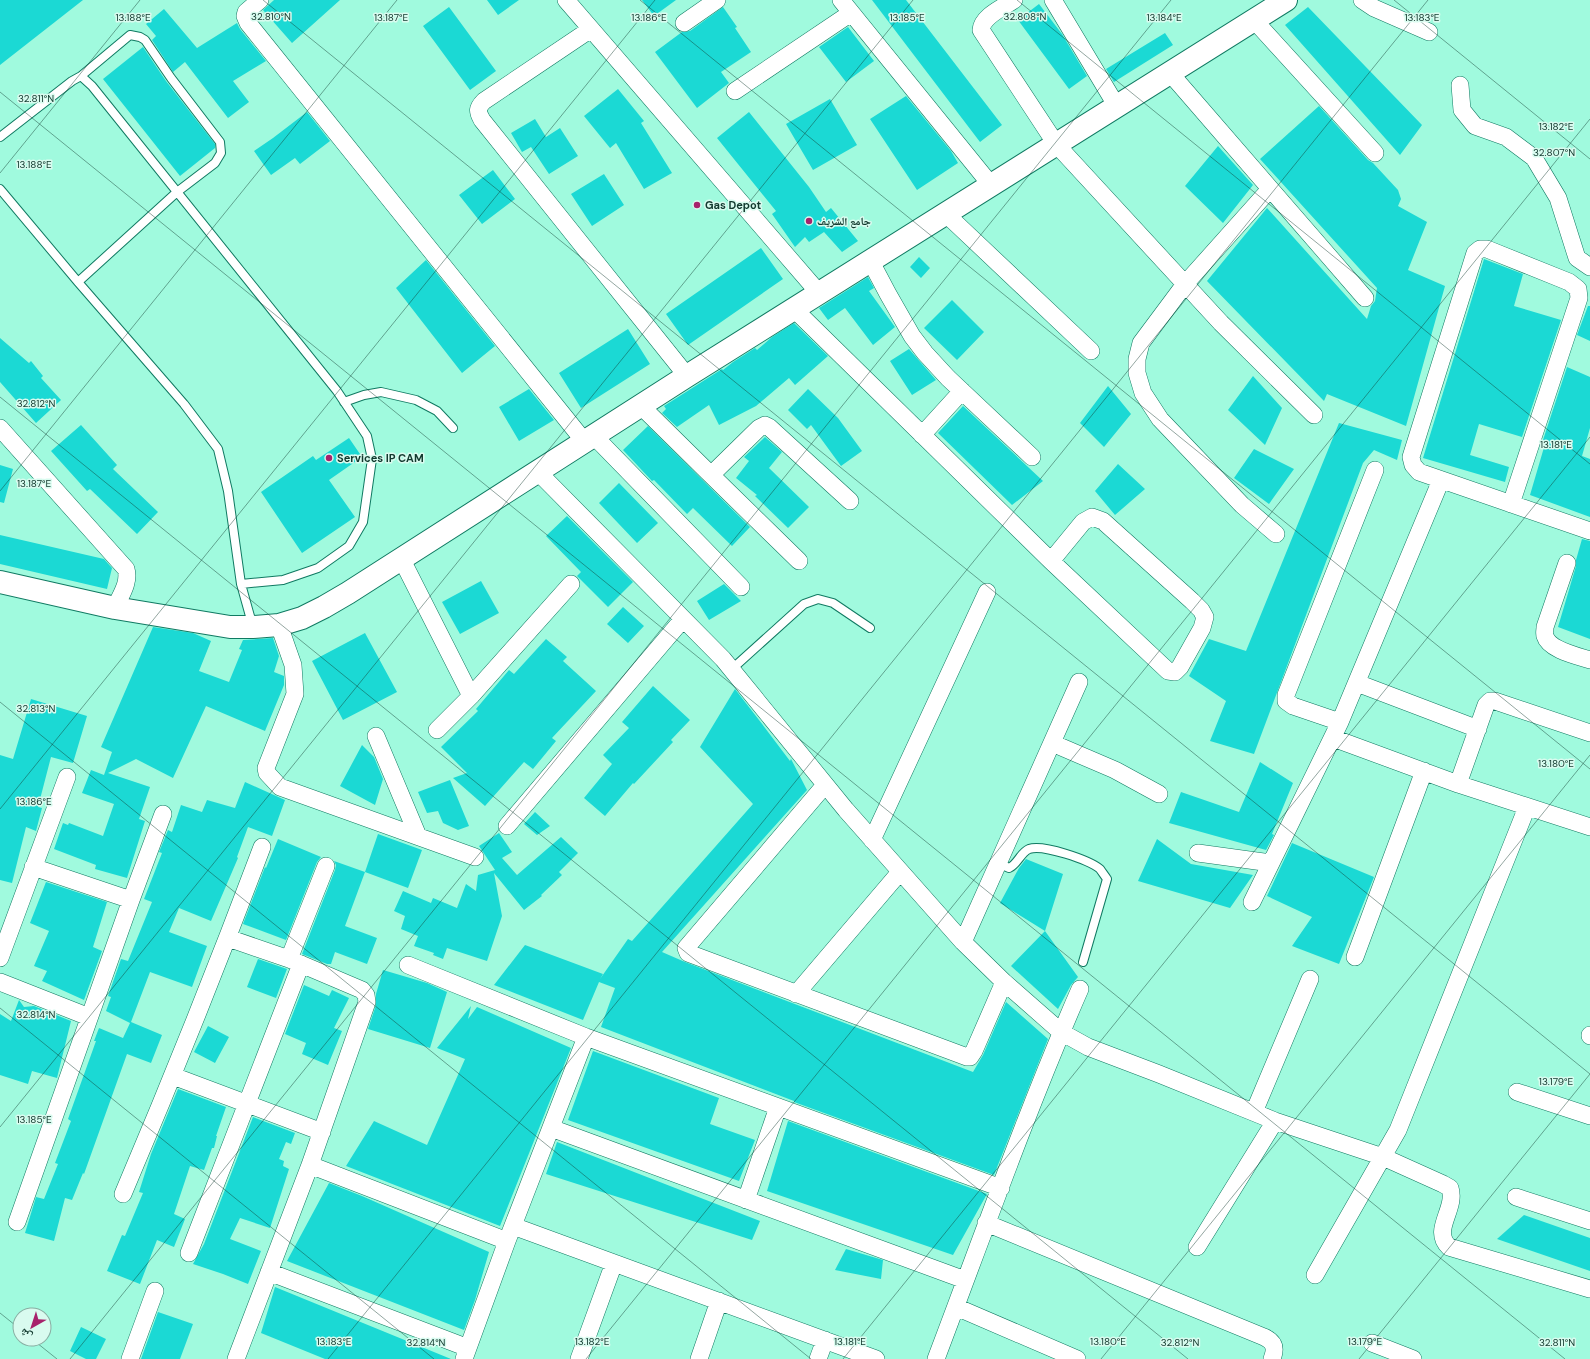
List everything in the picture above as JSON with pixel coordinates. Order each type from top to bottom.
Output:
[{"type":"main road","points":[[0,582],[115,608],[230,626],[253,627],[280,625],[302,618],[324,608],[793,308],[1286,0]]},
{"type":"street","points":[[260,0],[246,12],[248,23],[589,438],[741,587]]},
{"type":"street","points":[[566,0],[819,292]]},
{"type":"street","points":[[684,23],[717,0]]},
{"type":"street","points":[[841,0],[991,185]]},
{"type":"street","points":[[1014,0],[985,20],[981,25],[981,30],[1056,144],[1221,323],[1314,415]]},
{"type":"street","points":[[1053,0],[1116,105]]},
{"type":"street","points":[[1362,0],[1374,8],[1429,32]]},
{"type":"street","points":[[735,91],[851,13]]},
{"type":"street","points":[[1254,20],[1375,153]]},
{"type":"street","points":[[591,29],[484,101],[478,106],[478,112],[482,120],[687,376]]},
{"type":"street","points":[[1170,72],[1365,298]]},
{"type":"street","points":[[1460,85],[1462,110],[1475,126],[1506,137],[1534,158],[1558,198],[1577,258],[1590,267]]},
{"type":"street","points":[[1270,189],[1185,284],[1141,344],[1137,359],[1137,373],[1143,394],[1160,419],[1242,505],[1276,534]]},
{"type":"street","points":[[945,213],[1091,351]]},
{"type":"street","points":[[1512,504],[1579,298],[1578,289],[1569,282],[1487,249],[1480,249],[1475,253],[1411,456],[1413,465],[1419,472],[1590,531]]},
{"type":"street","points":[[870,260],[912,336],[925,353],[962,391],[1032,457]]},
{"type":"street","points":[[793,308],[1051,561],[1168,671],[1175,672],[1180,667],[1202,628],[1205,617],[1201,610],[1192,601],[1102,521],[1092,517],[1083,522],[1051,561]]},
{"type":"street","points":[[922,435],[962,391]]},
{"type":"street","points":[[640,405],[799,560]]},
{"type":"street","points":[[711,475],[759,428],[765,425],[850,501]]},
{"type":"street","points":[[0,428],[126,569],[128,576],[127,582],[115,608]]},
{"type":"street","points":[[1340,722],[1293,706],[1286,701],[1286,695],[1375,470]]},
{"type":"street","points":[[537,471],[732,669],[825,785],[963,942],[1004,982],[1061,1032],[1088,1047],[1275,1121],[1383,1157],[1450,1188],[1452,1195],[1451,1203],[1441,1231],[1444,1242],[1449,1247],[1590,1289]]},
{"type":"street","points":[[1252,902],[1333,738],[1441,480]]},
{"type":"street","points":[[401,558],[471,696]]},
{"type":"street","points":[[1567,563],[1545,627],[1544,636],[1549,643],[1557,648],[1590,660]]},
{"type":"street","points":[[437,730],[471,696],[571,584]]},
{"type":"street","points":[[872,840],[987,592]]},
{"type":"street","points":[[507,826],[683,619]]},
{"type":"street","points":[[280,625],[293,665],[295,694],[266,768],[268,773],[280,787],[475,857]]},
{"type":"street","points":[[963,942],[1079,682]]},
{"type":"street","points":[[1357,683],[1478,728]]},
{"type":"street","points":[[1458,784],[1486,705],[1490,702],[1495,701],[1590,733]]},
{"type":"street","points":[[376,736],[418,836]]},
{"type":"street","points":[[1333,738],[1458,784],[1590,827]]},
{"type":"street","points":[[1052,743],[1115,770],[1159,794]]},
{"type":"street","points":[[1355,956],[1424,771]]},
{"type":"street","points":[[0,958],[67,778]]},
{"type":"street","points":[[825,785],[686,950],[688,953],[967,1057],[974,1051],[1004,982]]},
{"type":"street","points":[[1315,1275],[1398,1130],[1527,807]]},
{"type":"street","points":[[17,1222],[89,1017],[163,814]]},
{"type":"street","points":[[123,1194],[174,1076],[262,847]]},
{"type":"street","points":[[1198,853],[1271,862]]},
{"type":"street","points":[[189,1253],[247,1104],[326,866]]},
{"type":"street","points":[[33,867],[131,900]]},
{"type":"street","points":[[796,994],[900,872]]},
{"type":"street","points":[[228,938],[295,962],[362,990],[366,995],[367,1002],[310,1165],[236,1359]]},
{"type":"street","points":[[408,966],[586,1037],[1001,1188]]},
{"type":"street","points":[[1254,1112],[1310,979]]},
{"type":"street","points":[[0,982],[89,1017]]},
{"type":"street","points":[[936,1359],[986,1223],[1061,1032],[1080,989]]},
{"type":"street","points":[[269,1272],[466,1354],[510,1234],[586,1037]]},
{"type":"street","points":[[174,1076],[322,1132]]},
{"type":"street","points":[[1517,1092],[1590,1116]]},
{"type":"street","points":[[746,1200],[778,1107]]},
{"type":"street","points":[[1197,1246],[1275,1121]]},
{"type":"street","points":[[551,1128],[965,1280]]},
{"type":"street","points":[[310,1165],[510,1234],[614,1263],[876,1359]]},
{"type":"street","points":[[1516,1197],[1590,1222]]},
{"type":"street","points":[[986,1223],[1270,1340],[1274,1346],[1275,1352],[1272,1359]]},
{"type":"street","points":[[579,1359],[614,1263]]},
{"type":"street","points":[[130,1359],[155,1291]]},
{"type":"street","points":[[699,1359],[719,1302]]},
{"type":"street","points":[[956,1307],[1077,1359]]},
{"type":"street","points":[[818,1359],[825,1340]]},
{"type":"street","points":[[1372,1342],[1413,1359]]},
{"type":"lane","points":[[0,137],[72,81],[81,76],[130,35],[140,37],[145,40],[171,78],[220,142],[221,153],[216,163],[177,192],[78,282]]},
{"type":"lane","points":[[81,76],[92,86],[337,391],[367,436],[372,460],[363,522],[349,546],[318,568],[283,580],[241,584]]},
{"type":"lane","points":[[0,189],[78,282],[184,404],[218,449],[228,491],[241,584],[253,627]]},
{"type":"lane","points":[[344,402],[364,395],[381,392],[416,400],[437,411],[453,428]]},
{"type":"lane","points":[[732,669],[804,604],[818,599],[833,603],[870,628]]},
{"type":"lane","points":[[998,863],[1009,868],[1015,865],[1021,856],[1029,849],[1048,849],[1074,856],[1099,869],[1107,879],[1083,962]]},
{"type":"building","points":[[0,0],[83,0],[0,65]]},
{"type":"building","points":[[274,0],[340,0],[292,43],[263,10]]},
{"type":"building","points":[[487,0],[519,0],[498,15]]},
{"type":"building","points":[[642,0],[676,0],[654,16]]},
{"type":"building","points":[[872,0],[906,0],[1002,125],[980,142]]},
{"type":"building","points":[[1039,4],[1062,34],[1087,76],[1069,89],[1018,20]]},
{"type":"building","points":[[449,7],[496,71],[470,90],[423,26]]},
{"type":"building","points":[[723,7],[737,27],[735,28],[751,52],[721,72],[729,83],[697,108],[655,52],[682,32],[690,31]]},
{"type":"building","points":[[1308,7],[1422,125],[1400,155],[1285,25]]},
{"type":"building","points":[[164,9],[197,48],[237,23],[240,29],[266,61],[233,81],[249,102],[228,118],[185,62],[173,72],[152,40],[156,36],[146,24]]},
{"type":"building","points":[[848,27],[874,61],[846,82],[819,47]]},
{"type":"building","points":[[1165,33],[1173,45],[1114,82],[1106,69]]},
{"type":"building","points":[[143,47],[166,81],[215,144],[215,148],[180,176],[103,79]]},
{"type":"building","points":[[618,89],[644,121],[641,123],[672,173],[644,189],[616,143],[610,148],[584,116]]},
{"type":"building","points":[[906,96],[951,151],[958,163],[917,190],[870,119]]},
{"type":"building","points":[[830,99],[857,145],[813,170],[786,124]]},
{"type":"building","points":[[1319,106],[1368,160],[1373,163],[1398,190],[1401,199],[1398,206],[1427,222],[1408,270],[1445,286],[1406,426],[1327,394],[1324,401],[1207,281],[1267,208],[1367,319],[1371,306],[1375,301],[1377,288],[1260,159]]},
{"type":"building","points":[[307,112],[330,141],[300,164],[295,158],[271,175],[254,151]]},
{"type":"building","points":[[749,112],[809,187],[826,212],[831,208],[858,241],[842,252],[824,232],[809,242],[805,237],[795,247],[772,214],[776,211],[717,138]]},
{"type":"building","points":[[535,119],[546,137],[560,128],[578,156],[549,174],[531,147],[522,152],[511,133]]},
{"type":"building","points":[[1218,146],[1253,185],[1223,223],[1185,186]]},
{"type":"building","points":[[493,170],[515,199],[482,224],[459,195]]},
{"type":"building","points":[[604,174],[624,205],[592,226],[571,194]]},
{"type":"building","points":[[761,248],[783,279],[688,345],[666,314]]},
{"type":"building","points":[[919,257],[930,268],[921,278],[910,267]]},
{"type":"building","points":[[1484,259],[1523,274],[1514,306],[1561,320],[1522,437],[1479,424],[1470,455],[1509,467],[1505,482],[1423,458]]},
{"type":"building","points":[[426,260],[495,346],[462,373],[396,288]]},
{"type":"building","points":[[868,277],[874,288],[869,291],[895,327],[873,345],[845,308],[828,320],[819,308]]},
{"type":"building","points":[[952,300],[984,332],[957,360],[924,328]]},
{"type":"building","points":[[1588,306],[1590,306],[1590,341],[1577,335]]},
{"type":"building","points":[[794,323],[828,356],[795,385],[789,378],[756,406],[719,425],[709,405],[677,427],[662,413],[666,409],[664,406],[722,369],[723,370],[755,348],[757,350],[772,337]]},
{"type":"building","points":[[628,329],[650,364],[581,408],[559,373]]},
{"type":"building","points":[[0,338],[29,363],[31,361],[43,376],[41,378],[61,400],[36,423],[0,382]]},
{"type":"building","points":[[909,349],[936,380],[912,395],[890,361]]},
{"type":"building","points":[[1567,367],[1590,377],[1590,428],[1582,456],[1590,459],[1590,517],[1530,495],[1545,444],[1542,443]]},
{"type":"building","points":[[1253,376],[1282,408],[1265,445],[1228,410]]},
{"type":"building","points":[[1108,386],[1131,414],[1104,447],[1080,423]]},
{"type":"building","points":[[529,389],[554,420],[519,441],[499,407]]},
{"type":"building","points":[[808,389],[838,418],[862,451],[841,466],[811,425],[807,429],[788,410]]},
{"type":"building","points":[[963,406],[1043,481],[1012,505],[938,433]]},
{"type":"building","points":[[1339,423],[1402,440],[1397,460],[1374,450],[1363,463],[1254,754],[1210,741],[1226,701],[1189,676],[1209,639],[1246,651]]},
{"type":"building","points":[[81,425],[117,465],[113,469],[158,512],[137,534],[90,489],[87,491],[51,451]]},
{"type":"building","points":[[648,426],[750,527],[732,546],[693,508],[687,514],[654,480],[652,481],[623,450]]},
{"type":"building","points":[[765,437],[782,452],[769,468],[809,507],[788,528],[755,496],[757,495],[736,478],[749,461],[744,457]]},
{"type":"building","points":[[349,438],[362,457],[329,480],[355,517],[302,553],[261,492],[313,456],[316,460]]},
{"type":"building","points":[[1254,449],[1294,469],[1269,504],[1234,478]]},
{"type":"building","points":[[1118,464],[1145,489],[1115,515],[1095,491]]},
{"type":"building","points":[[0,465],[13,469],[4,503],[0,502]]},
{"type":"building","points":[[619,483],[658,523],[637,543],[599,503]]},
{"type":"building","points":[[567,516],[633,582],[608,607],[577,576],[581,572],[546,536]]},
{"type":"building","points":[[0,535],[104,559],[112,568],[107,589],[0,564]]},
{"type":"building","points":[[1582,539],[1590,541],[1590,639],[1558,627],[1576,566],[1576,560]]},
{"type":"building","points":[[481,581],[499,613],[460,634],[442,602]]},
{"type":"building","points":[[724,584],[741,601],[709,620],[697,601]]},
{"type":"building","points":[[623,607],[644,626],[628,643],[607,624]]},
{"type":"building","points":[[153,627],[193,633],[211,641],[199,671],[229,682],[242,650],[239,649],[243,640],[273,638],[279,656],[274,672],[284,676],[284,685],[265,731],[206,706],[173,778],[136,759],[108,773],[150,787],[139,819],[145,821],[127,878],[95,869],[96,865],[54,849],[63,823],[68,825],[69,823],[103,836],[114,804],[82,793],[91,770],[104,775],[112,752],[101,747]]},
{"type":"building","points":[[365,633],[397,692],[343,720],[312,661]]},
{"type":"building","points":[[546,639],[567,657],[563,661],[596,691],[552,738],[556,741],[533,769],[524,762],[485,806],[453,778],[467,773],[441,747],[478,711],[476,709],[509,670],[514,674]]},
{"type":"building","points":[[653,686],[690,720],[671,740],[673,742],[634,784],[633,783],[605,816],[584,798],[612,764],[603,755],[629,728],[622,722]]},
{"type":"building","points":[[735,689],[790,761],[791,759],[807,790],[662,952],[973,1072],[983,1055],[1006,1002],[1048,1039],[994,1175],[794,1102],[601,1027],[615,988],[599,982],[583,1020],[494,985],[525,945],[603,974],[600,979],[628,939],[632,941],[753,804],[700,747]]},
{"type":"building","points":[[31,699],[87,716],[73,763],[51,757],[38,807],[42,808],[36,831],[26,827],[12,883],[0,880],[0,755],[13,759]]},
{"type":"building","points":[[362,745],[374,757],[383,779],[375,805],[340,786]]},
{"type":"building","points":[[1260,762],[1293,783],[1272,834],[1274,835],[1266,850],[1169,823],[1181,792],[1239,812]]},
{"type":"building","points":[[450,780],[469,826],[458,830],[443,823],[438,811],[427,813],[418,792]]},
{"type":"building","points":[[245,782],[285,800],[272,836],[248,827],[237,857],[238,858],[211,921],[179,908],[169,932],[207,946],[192,987],[150,972],[131,1022],[162,1035],[151,1063],[127,1054],[84,1174],[83,1173],[72,1200],[65,1198],[54,1241],[25,1233],[36,1197],[44,1199],[58,1164],[55,1163],[71,1121],[68,1119],[96,1041],[94,1041],[99,1028],[123,1038],[130,1023],[106,1011],[111,997],[108,996],[121,959],[128,961],[152,902],[144,899],[162,853],[159,852],[168,830],[172,832],[181,805],[202,812],[207,800],[235,808]]},
{"type":"building","points":[[535,812],[550,826],[537,835],[524,824]]},
{"type":"building","points":[[499,833],[512,852],[502,858],[517,875],[561,837],[578,853],[559,872],[562,875],[541,895],[542,896],[524,910],[494,873],[502,916],[487,961],[447,948],[443,959],[433,955],[434,953],[414,946],[418,936],[401,929],[405,916],[394,911],[403,891],[431,903],[433,898],[457,908],[466,884],[476,891],[478,875],[495,870],[479,846]]},
{"type":"building","points":[[378,834],[422,850],[408,888],[365,872]]},
{"type":"building","points":[[278,839],[321,857],[317,862],[286,940],[243,924],[265,867],[266,868]]},
{"type":"building","points":[[1157,839],[1191,864],[1253,875],[1230,908],[1138,881]]},
{"type":"building","points":[[1292,843],[1374,877],[1339,964],[1292,946],[1312,917],[1267,896]]},
{"type":"building","points":[[1026,859],[1063,874],[1045,931],[1000,903],[1019,868]]},
{"type":"building","points":[[334,861],[365,872],[345,926],[377,938],[367,964],[335,952],[331,964],[327,964],[302,954],[335,870],[336,865]]},
{"type":"building","points":[[46,882],[107,902],[93,947],[102,951],[84,1000],[42,981],[47,971],[34,966],[49,931],[30,923]]},
{"type":"building","points":[[1045,931],[1078,977],[1071,985],[1058,1009],[1011,966]]},
{"type":"building","points":[[258,959],[287,969],[276,998],[247,987]]},
{"type":"building","points":[[383,970],[427,983],[447,992],[430,1048],[368,1029],[376,1005],[376,994]]},
{"type":"building","points":[[304,985],[329,996],[332,990],[349,998],[334,1028],[342,1031],[328,1065],[302,1054],[306,1043],[285,1034]]},
{"type":"building","points":[[19,1000],[24,1007],[34,1006],[71,1021],[57,1078],[32,1071],[28,1084],[0,1075],[0,1014],[11,1021]]},
{"type":"building","points":[[471,1006],[468,1019],[477,1007],[571,1048],[500,1226],[346,1166],[374,1121],[427,1145],[465,1059],[437,1048]]},
{"type":"building","points":[[208,1026],[229,1037],[215,1063],[194,1052]]},
{"type":"building","points":[[593,1051],[719,1098],[710,1124],[755,1140],[739,1181],[568,1120]]},
{"type":"building","points":[[178,1089],[226,1107],[216,1136],[214,1148],[212,1148],[204,1170],[190,1166],[174,1214],[185,1219],[174,1247],[157,1240],[140,1284],[107,1271],[122,1235],[125,1236],[143,1193],[139,1192],[151,1154]]},
{"type":"building","points":[[253,1117],[295,1133],[291,1144],[286,1142],[279,1159],[284,1161],[283,1166],[289,1169],[270,1228],[240,1218],[230,1239],[261,1251],[248,1284],[193,1264],[204,1244]]},
{"type":"building","points":[[788,1121],[987,1194],[953,1255],[767,1191]]},
{"type":"building","points":[[557,1142],[760,1221],[752,1240],[546,1174]]},
{"type":"building","points":[[329,1183],[489,1252],[475,1300],[464,1330],[287,1261]]},
{"type":"building","points":[[1524,1215],[1590,1238],[1590,1271],[1497,1239]]},
{"type":"building","points":[[846,1249],[883,1260],[881,1279],[835,1270]]},
{"type":"building","points":[[275,1287],[451,1359],[325,1359],[261,1333]]},
{"type":"building","points":[[158,1312],[193,1324],[180,1359],[141,1359]]},
{"type":"building","points":[[81,1327],[106,1339],[96,1359],[86,1359],[70,1351]]},
{"type":"place","name":"Gas Depot","points":[[697,205]]},
{"type":"place","name":"جامع الشريف","points":[[809,221]]},
{"type":"place","name":"Services IP CAM","points":[[329,458]]}]
